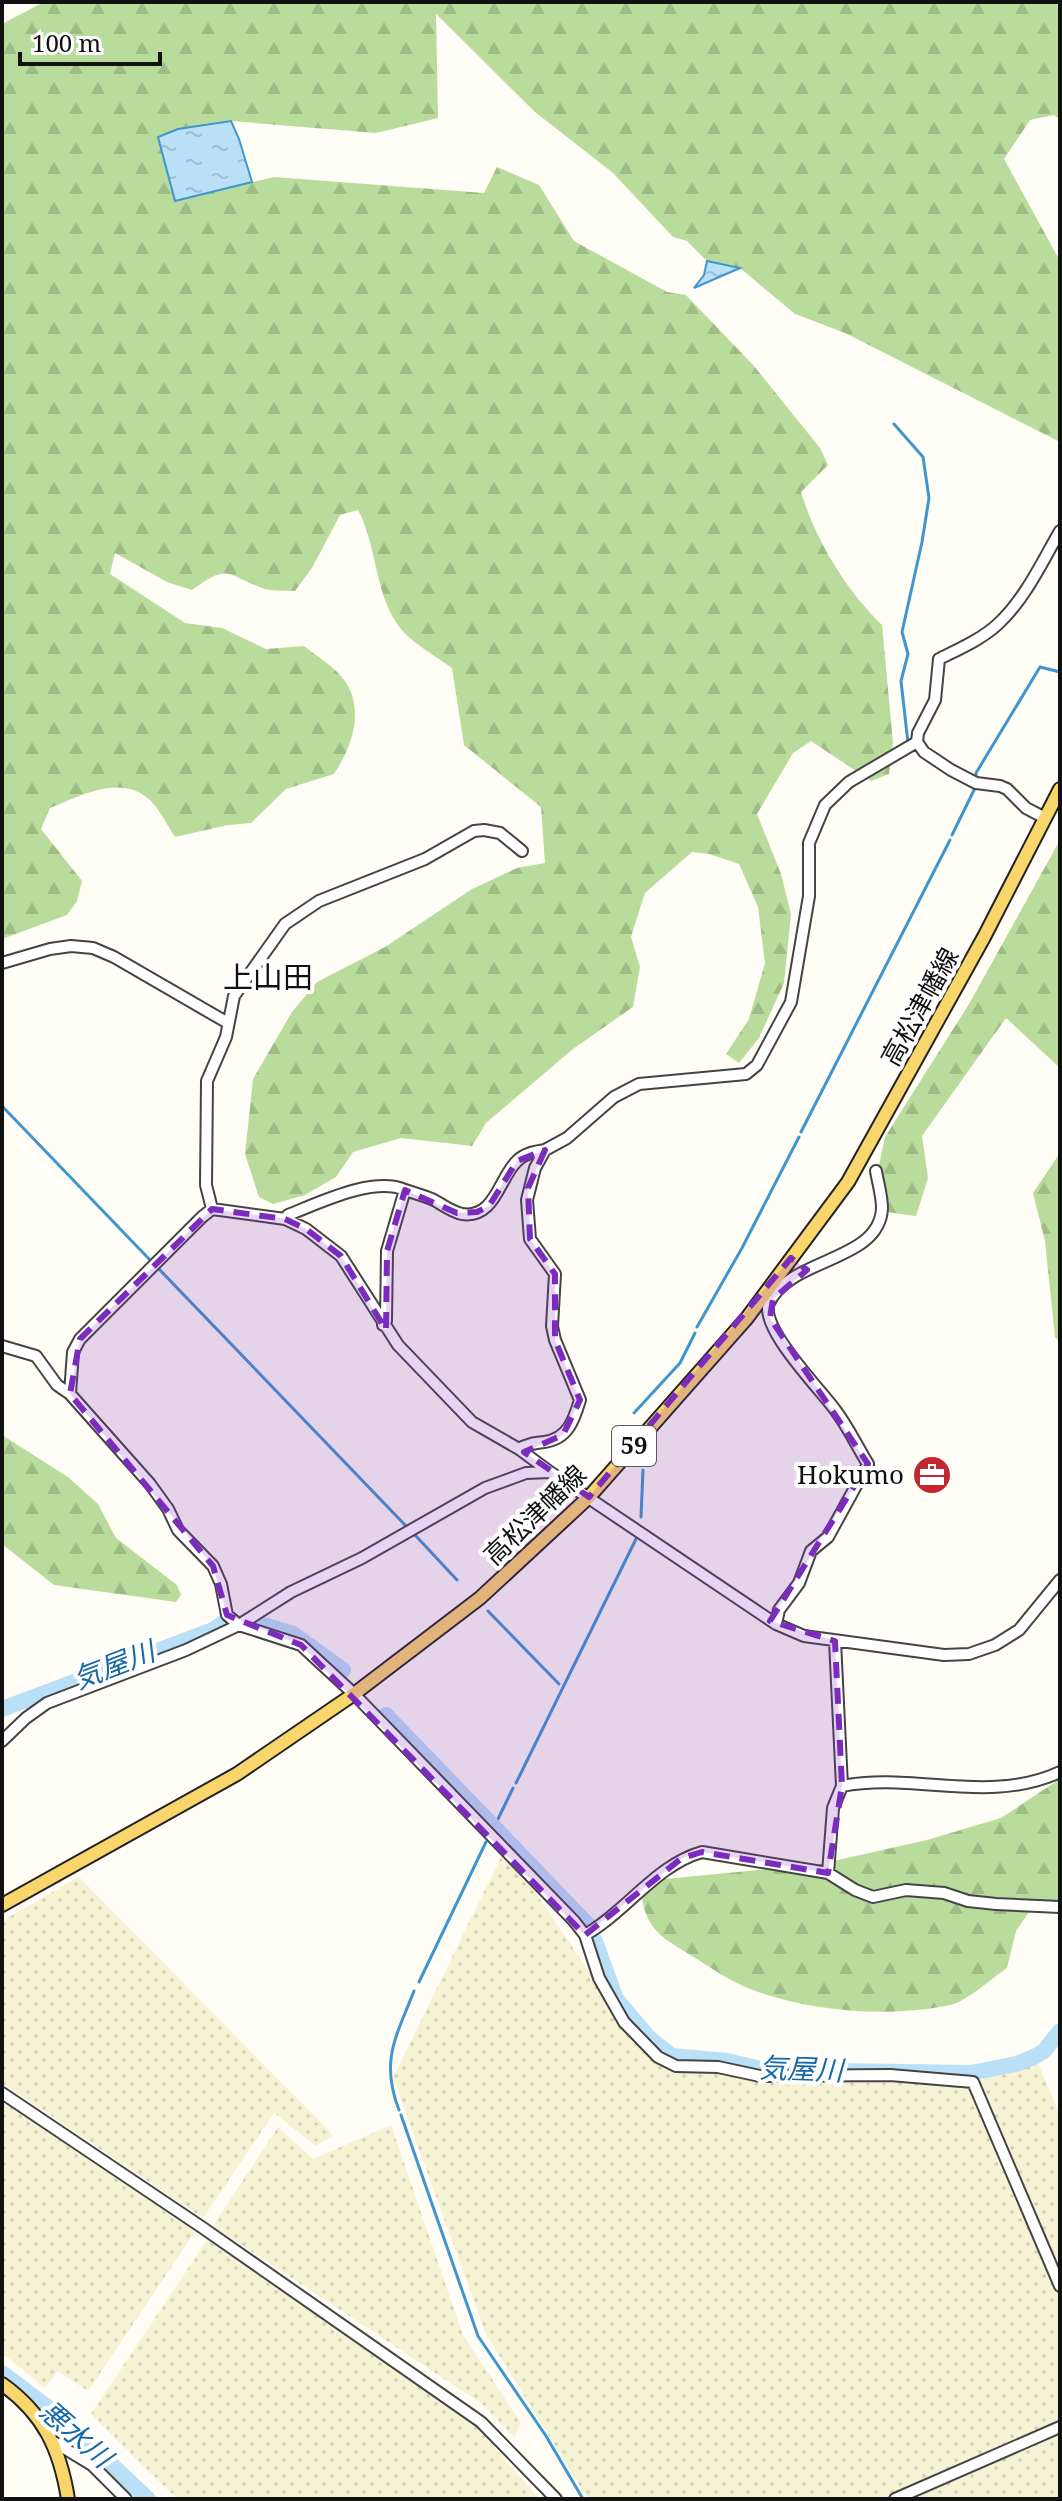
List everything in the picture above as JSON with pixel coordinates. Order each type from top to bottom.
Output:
[{"type":"main road","name":"高松津幡線","points":[[2,1905],[237,1774],[354,1694],[480,1598],[589,1497],[747,1318],[848,1182],[984,937],[1060,789]]},
{"type":"main road","points":[[2,2384],[22,2398],[54,2442],[64,2472],[68,2499]]},
{"type":"street","points":[[1045,818],[1026,808],[1000,786],[976,783],[951,770],[924,752],[917,742],[918,733],[935,700],[939,659],[998,624],[1022,595],[1060,531]]},
{"type":"street","points":[[285,1219],[288,1215],[352,1191],[394,1185],[457,1213],[466,1215],[477,1212],[489,1206],[506,1174],[517,1161],[528,1153],[545,1150],[567,1138],[614,1097],[639,1084],[746,1074],[757,1065],[791,1002],[809,896],[809,843],[825,805],[849,782],[917,742]]},
{"type":"street","points":[[212,1209],[206,1185],[207,1081],[226,1037],[234,996],[285,924],[319,901],[425,859],[474,831],[500,833],[522,851]]},
{"type":"street","points":[[2,963],[50,949],[71,946],[93,948],[126,963],[228,1023]]},
{"type":"street","points":[[519,1449],[563,1435],[573,1421],[580,1400],[552,1326],[555,1274],[530,1239],[528,1188],[545,1150]]},
{"type":"street","points":[[776,1624],[779,1610],[799,1583],[811,1551],[828,1537],[868,1464],[835,1410],[789,1352],[768,1311],[773,1299],[792,1278],[861,1245],[871,1235],[882,1209],[876,1171]]},
{"type":"street","points":[[383,1325],[387,1251],[405,1190]]},
{"type":"street","points":[[212,1209],[285,1219],[306,1229],[341,1256],[398,1345],[472,1422],[519,1449],[776,1624],[804,1636],[835,1641],[944,1655],[969,1654],[995,1645],[1019,1630],[1060,1580]]},
{"type":"street","points":[[70,1394],[73,1352],[80,1339],[212,1209]]},
{"type":"street","points":[[791,1258],[807,1270]]},
{"type":"street","points":[[2,1346],[36,1356],[57,1385],[70,1394],[150,1484],[178,1530],[213,1566],[221,1584],[227,1615],[239,1625],[301,1645],[354,1694],[574,1921],[585,1935],[599,1978],[624,2022],[658,2057],[676,2066],[718,2067],[760,2076],[890,2075],[973,2082],[1060,2286]]},
{"type":"street","points":[[2,1741],[47,1703],[186,1650],[239,1625],[291,1592],[362,1558],[485,1488],[526,1473],[550,1472]]},
{"type":"street","points":[[828,1873],[833,1808],[842,1786],[835,1641]]},
{"type":"street","points":[[842,1786],[869,1781],[924,1786],[1016,1786],[1060,1772]]},
{"type":"street","points":[[585,1935],[602,1926],[682,1858],[702,1852],[828,1873],[873,1897],[906,1890],[944,1893],[968,1901],[1060,1907]]},
{"type":"street","points":[[2,2093],[203,2228],[481,2422],[556,2499]]},
{"type":"street","points":[[895,2499],[1060,2427]]},
{"type":"street","points":[[54,2442],[92,2465],[121,2497]]},
{"type":"highlighted area","points":[[545,1150],[528,1188],[530,1239],[555,1274],[555,1340],[580,1400],[563,1435],[524,1452],[589,1497],[791,1258],[807,1270],[773,1299],[770,1318],[868,1464],[770,1621],[835,1641],[842,1786],[828,1873],[702,1852],[682,1858],[585,1935],[301,1645],[227,1615],[213,1566],[70,1394],[80,1339],[212,1209],[285,1219],[306,1229],[341,1256],[386,1330],[387,1251],[405,1190],[457,1213],[477,1212],[489,1206],[517,1161]]},
{"type":"shaded area","points":[[505,1849],[624,2022],[698,2067],[973,2082],[1038,2064],[1060,2114],[1060,2499],[588,2499],[486,2334],[393,2078]]},
{"type":"shaded area","points":[[79,1877],[333,2135],[316,2146],[274,2113],[203,2218],[2,2083],[2,1921]]},
{"type":"shaded area","points":[[2,2101],[195,2232],[88,2391],[58,2371],[45,2388],[2,2353]]},
{"type":"shaded area","points":[[391,2125],[463,2335],[521,2423],[514,2437],[482,2404],[213,2226],[278,2127],[313,2159]]},
{"type":"shaded area","points":[[207,2240],[478,2428],[539,2499],[177,2499],[91,2414]]},
{"type":"green space","points":[[44,2],[1060,2],[1060,119],[1054,115],[1030,120],[1004,159],[1060,261],[1060,442],[845,333],[795,314],[740,268],[707,261],[687,241],[673,237],[613,173],[535,112],[436,14],[438,118],[376,133],[231,121],[175,200],[274,177],[484,193],[497,167],[539,185],[574,241],[667,292],[686,295],[754,366],[820,448],[828,465],[801,492],[815,529],[834,564],[856,596],[882,625],[893,743],[889,774],[871,781],[811,741],[793,753],[757,814],[781,874],[791,914],[784,983],[759,1038],[739,1063],[726,1054],[749,1019],[765,963],[758,907],[739,864],[692,852],[645,893],[631,937],[640,967],[633,1007],[573,1049],[486,1123],[472,1146],[401,1138],[353,1152],[336,1177],[305,1195],[273,1204],[259,1197],[245,1154],[253,1079],[292,1012],[317,982],[385,947],[472,889],[517,868],[545,863],[541,807],[464,745],[452,668],[412,639],[392,616],[358,510],[340,515],[312,568],[295,591],[266,589],[227,574],[213,576],[192,590],[167,582],[115,553],[110,574],[185,623],[222,628],[266,649],[304,646],[327,664],[343,679],[352,695],[355,719],[350,742],[334,774],[286,789],[251,823],[175,837],[150,800],[126,788],[100,789],[50,808],[41,829],[82,881],[77,901],[67,915],[2,939],[2,24]]},
{"type":"green space","points":[[1060,840],[1060,1068],[1006,1018],[922,1136],[928,1178],[916,1216],[886,1212],[878,1170],[885,1137],[969,1004]]},
{"type":"green space","points":[[1060,1153],[1060,1342],[1055,1337],[1045,1241],[1033,1193]]},
{"type":"green space","points":[[2,1435],[68,1477],[98,1504],[116,1538],[177,1585],[181,1595],[176,1602],[54,1585],[2,1544]]},
{"type":"green space","points":[[1060,1779],[1060,1912],[1029,1912],[1016,1931],[1007,1968],[971,1995],[950,2005],[875,2012],[823,2008],[773,1997],[735,1982],[674,1945],[653,1927],[645,1910],[642,1899],[654,1880],[820,1864],[927,1840],[1001,1818]]},
{"type":"water","points":[[231,121],[252,182],[175,201],[158,137],[178,129]]},
{"type":"water","points":[[707,261],[740,268],[694,288],[704,275]]},
{"type":"waterway","points":[[894,424],[923,457],[929,498],[902,632],[908,654],[901,681],[908,743]]},
{"type":"waterway","points":[[976,778],[976,773],[1040,667],[1060,672]]},
{"type":"waterway","points":[[952,835],[976,786]]},
{"type":"waterway","points":[[801,1132],[950,840]]},
{"type":"waterway","points":[[2,1106],[151,1261]]},
{"type":"waterway","points":[[697,1327],[799,1137]]},
{"type":"waterway","points":[[157,1267],[407,1527]]},
{"type":"waterway","points":[[634,1413],[680,1363],[695,1333]]},
{"type":"waterway","points":[[641,1517],[643,1470]]},
{"type":"waterway","points":[[415,1535],[457,1580]]},
{"type":"waterway","points":[[516,1783],[636,1539]]},
{"type":"waterway","points":[[488,1611],[559,1684]]},
{"type":"waterway","name":"気屋川","points":[[2,1709],[213,1630],[226,1621]]},
{"type":"waterway","name":"気屋川","points":[[260,1624],[293,1634],[343,1670]]},
{"type":"waterway","name":"気屋川","points":[[386,1715],[588,1925]]},
{"type":"waterway","points":[[498,1819],[513,1788]]},
{"type":"waterway","points":[[419,1982],[486,1842]]},
{"type":"waterway","name":"気屋川","points":[[595,1941],[616,1999],[649,2038],[672,2056],[727,2061],[765,2070],[971,2073],[1034,2057],[1044,2051],[1060,2031]]},
{"type":"waterway","points":[[399,2110],[393,2093],[391,2063],[396,2036],[414,1991]]},
{"type":"waterway","points":[[401,2115],[478,2336],[546,2436],[583,2499]]},
{"type":"waterway","name":"悪水川","points":[[2,2373],[63,2419],[148,2499]]},
{"type":"place","name":"Hokumo","points":[[932,1475]]},
{"type":"district","name":"上山田","points":[[268,978]]}]
